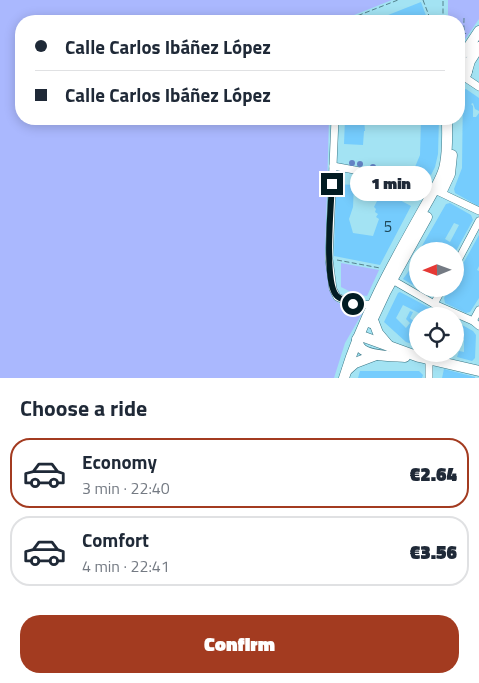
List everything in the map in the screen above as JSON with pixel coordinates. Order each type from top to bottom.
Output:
[{"type":"main road","points":[[465,52],[477,39]]},
{"type":"main road","points":[[465,72],[477,39]]},
{"type":"main road","points":[[436,192],[445,164],[447,125]]},
{"type":"main road","points":[[346,374],[360,341],[372,304],[436,192],[450,174],[453,125]]},
{"type":"main road","points":[[360,341],[373,320],[390,275]]},
{"type":"main road","points":[[373,320],[378,333],[390,347]]},
{"type":"main road","points":[[360,341],[409,353]]},
{"type":"main road","points":[[360,341],[366,352],[409,357]]},
{"type":"main road","points":[[346,374],[355,363],[377,354]]},
{"type":"main road","points":[[445,362],[477,368]]},
{"type":"street","points":[[465,77],[479,87]]},
{"type":"street","points":[[334,125],[329,259],[333,289],[338,297],[358,305],[366,306],[372,304]]},
{"type":"street","points":[[333,166],[392,177],[436,192],[479,212]]},
{"type":"street","points":[[464,249],[479,221]]},
{"type":"street","points":[[390,275],[434,304],[479,326]]},
{"type":"street","points":[[434,304],[437,298]]},
{"type":"street","points":[[472,321],[479,310]]},
{"type":"street","points":[[425,362],[429,378]]},
{"type":"path","points":[[359,15],[398,0]]},
{"type":"path","points":[[423,0],[429,15]]},
{"type":"path","points":[[443,0],[443,15]]},
{"type":"path","points":[[465,33],[477,39]]},
{"type":"path","points":[[329,259],[390,275]]},
{"type":"shaded area","points":[[0,0],[392,0],[354,15],[15,15],[15,125],[329,125],[325,259],[332,298],[344,307],[363,312],[345,343],[334,378],[0,378]]},
{"type":"shaded area","points":[[448,0],[479,0],[479,19],[465,39],[465,15],[448,15]]},
{"type":"shaded area","points":[[341,263],[379,270],[367,296],[355,294],[341,287]]},
{"type":"building","points":[[421,2],[426,15],[388,15]]},
{"type":"building","points":[[465,89],[479,98],[479,111],[475,109],[473,103],[471,104],[473,106],[473,117],[476,117],[479,113],[478,206],[455,193],[454,189],[462,168]]},
{"type":"building","points":[[345,125],[364,125],[363,145],[344,144]]},
{"type":"building","points":[[421,125],[439,125],[438,154],[431,175],[415,167],[420,155]]},
{"type":"building","points":[[336,184],[354,185],[353,207],[349,219],[353,233],[373,236],[379,219],[376,217],[378,214],[375,212],[376,209],[374,207],[378,199],[375,198],[379,189],[411,206],[380,265],[334,256]]},
{"type":"building","points":[[450,203],[471,215],[473,220],[461,242],[450,242],[424,242],[446,204]],"holes":[[[454,223],[459,225],[450,242],[445,239]]]},
{"type":"building","points":[[479,235],[479,266],[477,270],[479,271],[479,298],[470,312],[466,313],[464,312],[464,307],[453,307],[445,303],[444,298],[464,298],[464,262]]},
{"type":"building","points":[[409,271],[409,283],[403,279]]},
{"type":"building","points":[[400,292],[428,307],[409,308],[403,305],[396,318],[406,328],[409,324],[409,343],[384,322]]},
{"type":"building","points":[[464,326],[476,335],[475,358],[472,361],[464,359]]},
{"type":"building","points":[[444,369],[475,377],[475,378],[442,378]]},
{"type":"building","points":[[360,371],[419,371],[423,375],[422,378],[358,378]]},
{"type":"route","points":[[332,184],[329,259],[333,289],[338,297],[353,304]]}]
